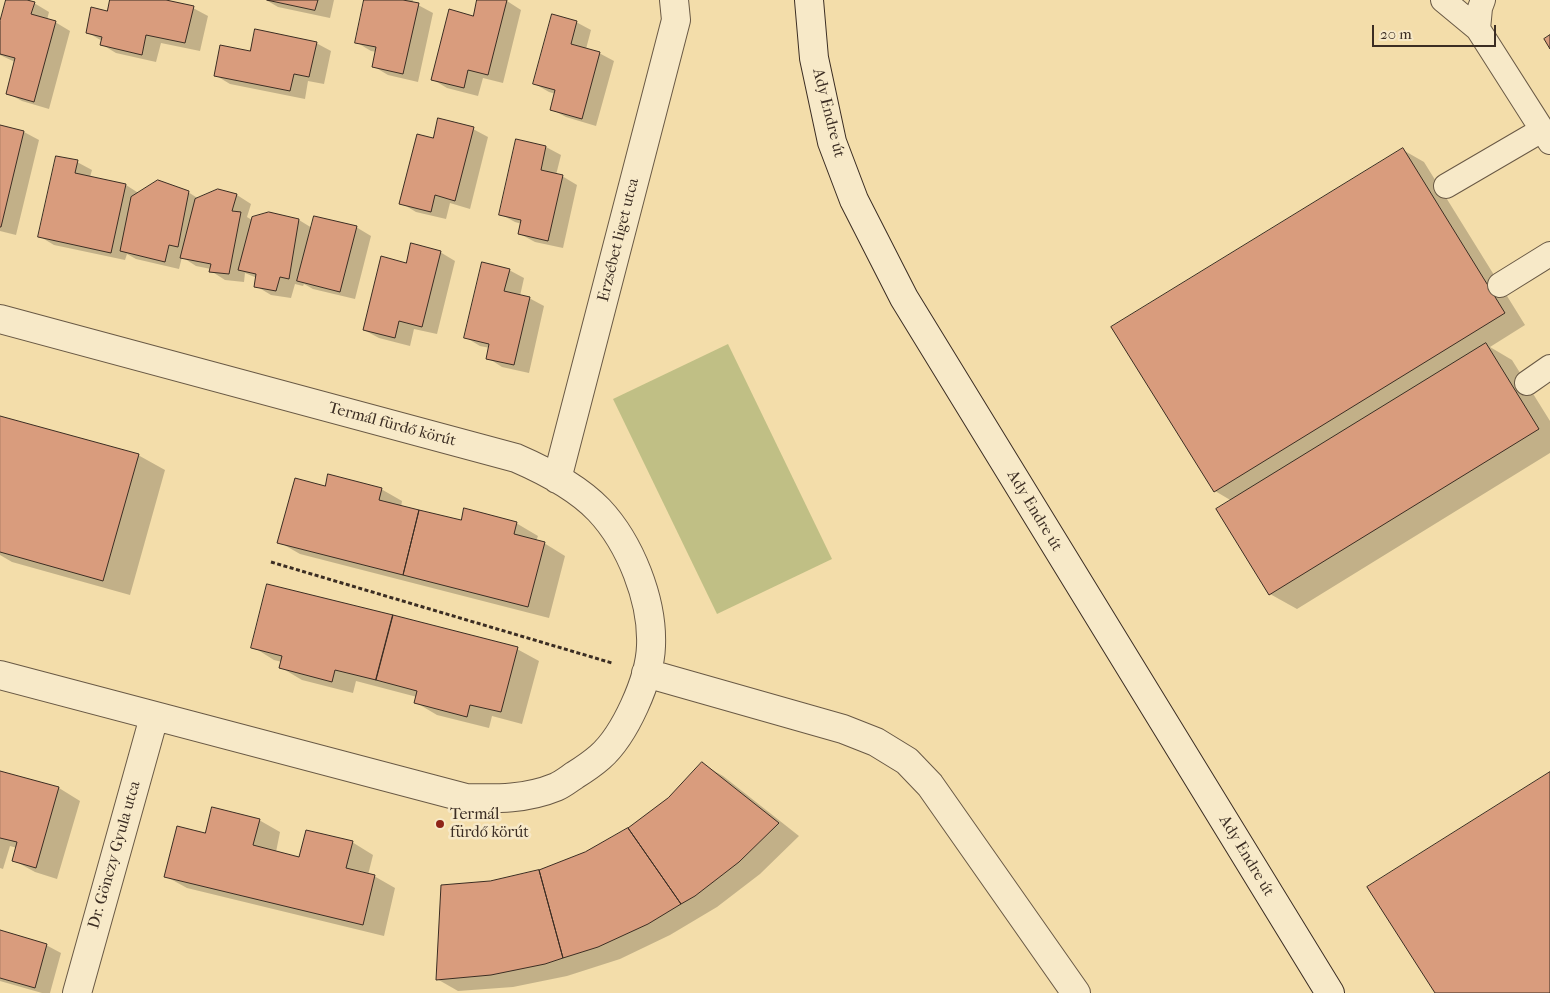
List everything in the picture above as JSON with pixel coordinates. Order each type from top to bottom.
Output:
[{"type":"street","name":"Erzsébet liget utca","points":[[558,479],[676,20],[674,0]]},
{"type":"street","name":"Ady Endre út","points":[[809,0],[814,58],[832,142],[854,200],[904,298],[1330,993]]},
{"type":"street","name":"Termál fürdő körút","points":[[0,319],[516,458],[536,467],[584,496],[617,532],[632,561],[644,594],[651,624],[651,648],[646,672],[635,704],[619,734],[600,757],[558,786],[533,795],[499,800],[466,798],[0,675]]},
{"type":"street","points":[[646,672],[843,728],[876,742],[907,761],[930,784],[1076,993]]},
{"type":"street","name":"Dr. Gönczy Gyula utca","points":[[77,993],[154,717]]},
{"type":"lane","points":[[1443,0],[1478,29],[1546,136],[1446,186]]},
{"type":"lane","points":[[1478,29],[1480,8],[1483,0]]},
{"type":"lane","points":[[1500,285],[1550,254]]},
{"type":"lane","points":[[1527,383],[1550,367]]},
{"type":"path","points":[[271,562],[646,672]]},
{"type":"shaded area","points":[[728,344],[832,559],[717,614],[613,399]]},
{"type":"building","points":[[6,0],[35,2],[31,14],[56,21],[34,102],[6,94],[15,58],[0,54],[0,21]]},
{"type":"building","points":[[110,0],[166,0],[194,6],[185,43],[146,35],[142,55],[100,45],[102,37],[86,33],[91,7],[107,11]]},
{"type":"building","points":[[267,0],[318,0],[315,10]]},
{"type":"building","points":[[364,0],[403,0],[419,3],[403,74],[372,67],[376,47],[355,43]]},
{"type":"building","points":[[477,0],[507,0],[488,75],[468,70],[464,88],[431,80],[449,9],[473,16]]},
{"type":"building","points":[[552,14],[577,21],[571,44],[600,52],[582,119],[550,110],[555,90],[533,84]]},
{"type":"building","points":[[255,29],[317,42],[309,77],[294,74],[290,91],[214,76],[220,45],[250,51]]},
{"type":"building","points":[[1550,35],[1550,49],[1544,39]]},
{"type":"building","points":[[438,118],[474,127],[455,201],[435,195],[431,212],[399,204],[417,134],[433,138]]},
{"type":"building","points":[[0,125],[24,131],[1,227],[0,227]]},
{"type":"building","points":[[516,139],[546,146],[541,170],[563,175],[548,241],[518,234],[521,220],[499,215]]},
{"type":"building","points":[[1403,148],[1505,313],[1214,492],[1111,327]]},
{"type":"building","points":[[56,156],[78,160],[75,173],[126,184],[111,253],[38,237]]},
{"type":"building","points":[[158,180],[189,191],[178,247],[169,245],[165,262],[120,251],[131,197]]},
{"type":"building","points":[[218,189],[237,194],[232,211],[241,212],[229,274],[209,272],[211,264],[180,258],[195,199]]},
{"type":"building","points":[[269,212],[299,219],[289,279],[280,277],[276,291],[254,287],[256,274],[238,270],[252,217]]},
{"type":"building","points":[[314,216],[357,226],[340,292],[297,281]]},
{"type":"building","points":[[411,243],[441,251],[422,327],[399,321],[395,338],[363,330],[381,256],[406,263]]},
{"type":"building","points":[[482,262],[510,269],[504,291],[530,297],[514,365],[486,359],[489,344],[464,338]]},
{"type":"building","points":[[1486,343],[1539,429],[1269,595],[1216,509]]},
{"type":"building","points":[[0,416],[139,454],[103,581],[0,552]]},
{"type":"building","points":[[328,474],[382,488],[379,500],[419,510],[403,575],[277,543],[295,478],[325,486]]},
{"type":"building","points":[[464,508],[517,522],[514,534],[545,542],[528,607],[403,575],[419,510],[461,520]]},
{"type":"building","points":[[267,584],[393,615],[376,680],[335,670],[332,682],[279,668],[282,656],[251,648]]},
{"type":"building","points":[[393,615],[518,647],[501,712],[470,705],[467,717],[414,703],[417,691],[376,680]]},
{"type":"building","points":[[702,762],[779,823],[739,862],[695,896],[681,904],[628,828],[668,798]]},
{"type":"building","points":[[0,771],[59,787],[36,868],[12,861],[17,842],[0,838]]},
{"type":"building","points":[[1550,772],[1550,993],[1435,993],[1367,887]]},
{"type":"building","points":[[212,807],[260,819],[253,845],[299,857],[306,830],[353,841],[346,868],[375,875],[363,925],[164,877],[177,826],[205,833]]},
{"type":"building","points":[[628,828],[681,904],[648,924],[598,947],[563,958],[539,870],[585,852]]},
{"type":"building","points":[[539,870],[563,958],[545,964],[491,975],[436,980],[441,885],[490,881]]},
{"type":"building","points":[[0,930],[47,944],[35,988],[0,978]]},
{"type":"place","name":"Termál fürdő körút","points":[[440,824]]}]
